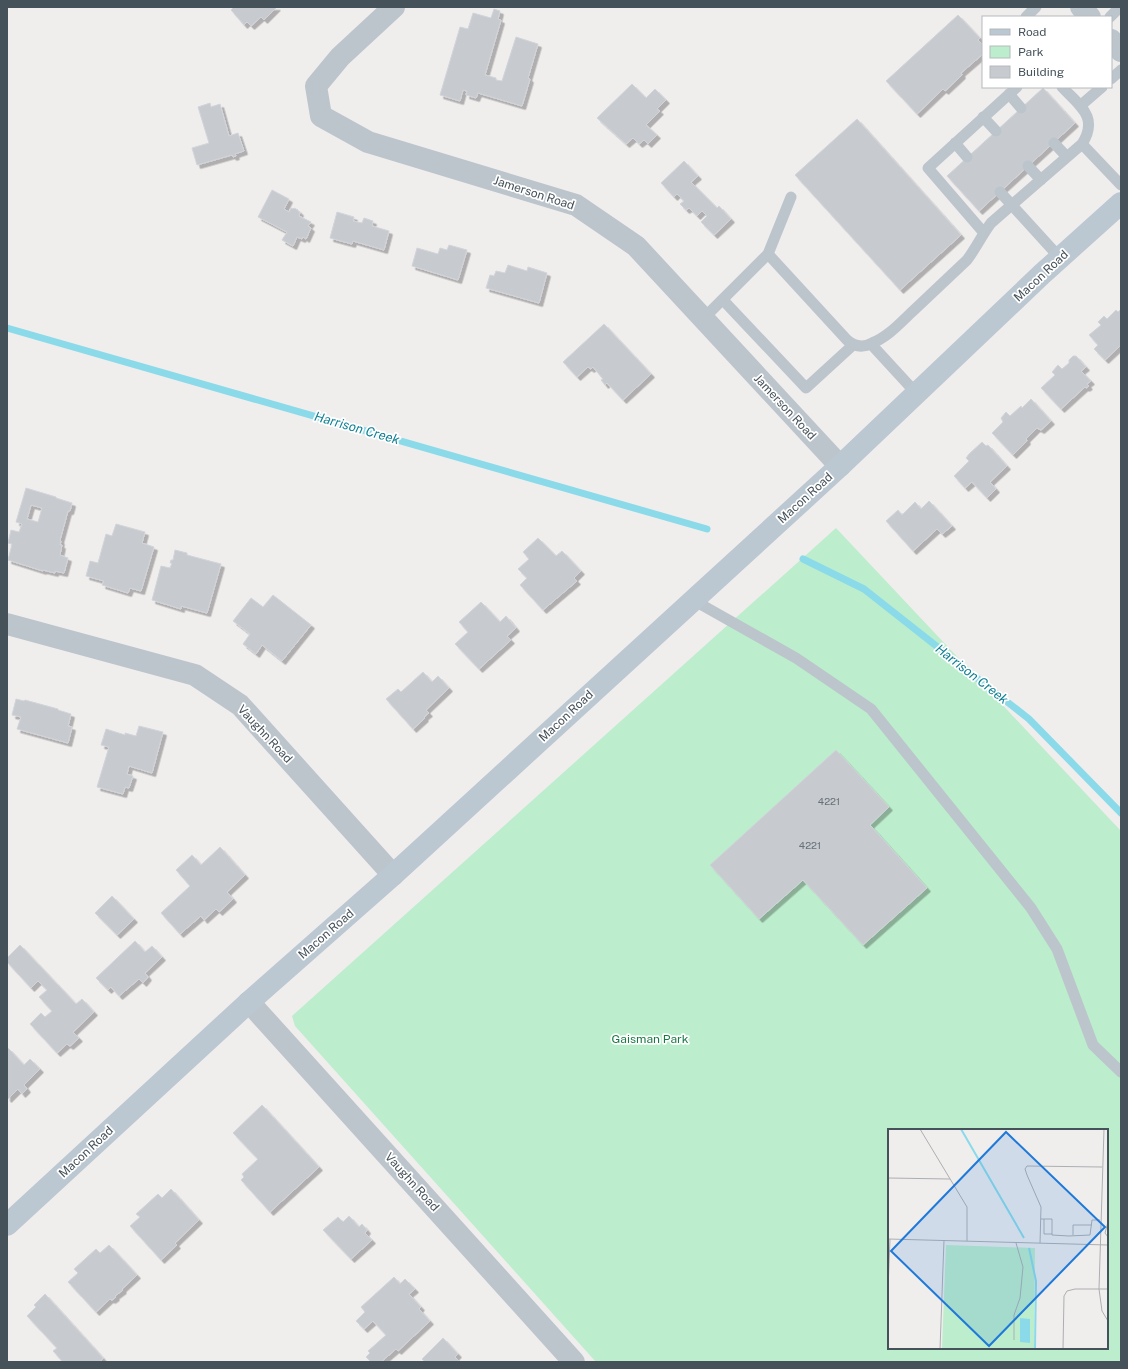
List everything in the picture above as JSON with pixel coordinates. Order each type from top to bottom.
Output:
[{"type":"main road","name":"Macon Road","points":[[7,1225],[249,1002],[393,875],[840,466],[1060,258],[1121,203]]},
{"type":"street","name":"Jamerson Road","points":[[394,7],[340,57],[316,86],[321,116],[368,142],[576,205],[636,246],[840,466]]},
{"type":"street","points":[[1081,7],[1089,16]]},
{"type":"street","points":[[1112,41],[1121,50]]},
{"type":"street","name":"Vaughn Road","points":[[7,624],[195,674],[240,706],[393,875]]},
{"type":"street","name":"Vaughn Road","points":[[249,1002],[574,1362]]},
{"type":"lane","points":[[1027,16],[1036,7]]},
{"type":"lane","points":[[1111,16],[1120,7]]},
{"type":"lane","points":[[1112,78],[1121,70]]},
{"type":"lane","points":[[768,254],[853,345],[860,346],[871,344],[882,338],[967,260],[974,251],[984,232],[992,223],[1082,144],[1088,134],[1089,124],[1086,113],[1063,88]]},
{"type":"lane","points":[[1080,106],[1101,88]]},
{"type":"lane","points":[[984,232],[928,168],[1013,91],[1021,108]]},
{"type":"lane","points":[[983,117],[996,131]]},
{"type":"lane","points":[[955,143],[967,157]]},
{"type":"lane","points":[[1054,143],[1067,157]]},
{"type":"lane","points":[[1082,144],[1121,186]]},
{"type":"lane","points":[[1028,166],[1041,180]]},
{"type":"lane","points":[[1000,192],[1060,258]]},
{"type":"lane","points":[[704,318],[768,254],[791,197]]},
{"type":"lane","points":[[723,300],[806,388],[853,345]]},
{"type":"lane","points":[[871,344],[916,393]]},
{"type":"lane","points":[[693,600],[796,658],[871,709],[1031,908],[1057,949],[1092,1045],[1121,1072]]},
{"type":"green space","name":"Gaisman Park","points":[[836,528],[1121,831],[1121,1362],[596,1362],[295,1026],[292,1016]]},
{"type":"building","points":[[234,7],[277,7],[264,20],[261,17],[251,26],[247,22],[244,25],[231,10]]},
{"type":"building","points":[[494,9],[500,11],[498,19],[501,20],[485,75],[502,81],[516,37],[538,44],[522,106],[478,93],[476,98],[466,95],[467,91],[463,90],[460,101],[440,95],[460,27],[468,29],[473,13],[491,18]]},
{"type":"building","points":[[958,15],[980,38],[978,40],[982,44],[982,55],[961,73],[962,75],[945,91],[943,89],[917,114],[886,81]]},
{"type":"building","points":[[632,84],[646,98],[655,89],[666,100],[657,109],[660,111],[646,125],[657,135],[648,144],[644,140],[639,144],[633,138],[626,144],[597,118]]},
{"type":"building","points":[[1043,88],[1075,123],[979,211],[947,176]]},
{"type":"building","points":[[210,103],[211,107],[220,104],[229,136],[238,133],[244,151],[235,154],[236,156],[233,157],[232,155],[197,165],[192,148],[209,143],[198,107]]},
{"type":"building","points":[[857,119],[961,235],[900,290],[795,175]]},
{"type":"building","points":[[684,161],[698,176],[691,182],[717,208],[719,206],[731,219],[714,235],[701,222],[707,216],[702,211],[697,216],[689,208],[686,210],[680,204],[684,201],[677,194],[674,197],[661,183]]},
{"type":"building","points":[[272,190],[289,199],[284,209],[289,212],[291,208],[294,208],[300,212],[299,216],[311,222],[308,226],[311,228],[306,239],[303,237],[302,239],[297,237],[293,246],[282,240],[287,232],[258,217]]},
{"type":"building","points":[[337,212],[354,217],[353,221],[362,223],[364,218],[373,221],[372,226],[389,231],[384,250],[353,241],[352,244],[330,238]]},
{"type":"building","points":[[449,245],[467,250],[458,280],[412,266],[417,248],[438,254],[440,248],[447,250]]},
{"type":"building","points":[[508,265],[527,271],[528,267],[547,273],[539,303],[486,288],[490,275],[494,276],[496,271],[505,273]]},
{"type":"building","points":[[1121,309],[1121,345],[1105,360],[1094,349],[1098,345],[1089,335],[1101,325],[1098,322],[1104,316],[1107,319],[1116,310],[1118,312]]},
{"type":"building","points":[[604,324],[651,374],[623,400],[607,383],[605,385],[601,380],[603,379],[593,367],[591,369],[588,367],[577,377],[563,362]]},
{"type":"building","points":[[1073,356],[1076,356],[1086,367],[1081,371],[1091,381],[1087,384],[1089,386],[1086,388],[1085,387],[1061,409],[1041,388],[1055,375],[1052,372],[1058,365],[1062,369],[1069,363],[1069,360]]},
{"type":"building","points":[[1031,399],[1051,421],[1041,430],[1037,428],[1013,455],[992,433],[1003,422],[1001,418],[1006,412],[1010,416],[1021,406],[1022,408]]},
{"type":"building","points":[[982,442],[986,446],[988,445],[1007,466],[990,482],[996,489],[987,498],[972,482],[965,488],[954,476],[969,461],[966,458],[969,454]]},
{"type":"building","points":[[26,488],[72,503],[70,511],[68,511],[60,540],[60,545],[62,545],[60,555],[68,558],[64,573],[43,571],[8,560],[12,544],[8,543],[11,530],[19,532],[22,524],[16,522]],"holes":[[[31,505],[42,508],[38,522],[27,519]]]},
{"type":"building","points":[[929,501],[952,526],[942,534],[937,529],[913,551],[886,521],[898,510],[902,515],[915,502],[921,509]]},
{"type":"building","points":[[116,524],[145,532],[142,543],[154,547],[141,591],[130,588],[128,593],[102,585],[104,581],[86,576],[90,561],[98,563],[106,534],[112,536]]},
{"type":"building","points":[[538,538],[556,556],[562,551],[581,571],[574,578],[577,581],[543,610],[520,585],[527,578],[518,569],[529,559],[523,552]]},
{"type":"building","points":[[175,550],[187,553],[187,555],[221,564],[207,613],[181,606],[181,609],[152,600],[161,566],[170,568],[172,563],[170,563],[171,560],[173,560]]},
{"type":"building","points":[[273,595],[311,625],[282,661],[262,645],[256,654],[243,644],[250,634],[233,621],[251,598],[263,607]]},
{"type":"building","points":[[481,602],[500,622],[506,616],[516,628],[507,636],[511,640],[479,669],[455,644],[468,632],[459,622]]},
{"type":"building","points":[[423,672],[432,682],[438,676],[449,688],[426,710],[429,713],[413,729],[386,699],[398,689],[401,692]]},
{"type":"building","points":[[16,699],[58,709],[71,714],[68,726],[72,727],[68,743],[17,729],[21,717],[12,715]]},
{"type":"building","points":[[139,726],[163,732],[152,773],[129,766],[127,774],[133,776],[129,788],[125,787],[123,794],[97,787],[109,747],[101,745],[106,729],[125,735],[125,733],[136,736]]},
{"type":"building","points":[[836,750],[889,807],[870,825],[927,888],[863,945],[803,880],[759,919],[710,865]]},
{"type":"building","points":[[220,847],[245,875],[227,892],[233,899],[219,912],[216,909],[204,920],[201,916],[180,934],[161,913],[190,886],[176,870],[192,855],[201,865]]},
{"type":"building","points":[[112,896],[134,919],[117,935],[95,913]]},
{"type":"building","points":[[135,941],[145,952],[152,946],[162,957],[145,973],[148,977],[143,983],[139,979],[119,996],[111,987],[108,990],[96,978]]},
{"type":"building","points":[[20,945],[76,1004],[82,999],[94,1012],[73,1032],[79,1038],[70,1046],[67,1044],[57,1053],[30,1024],[41,1013],[45,1017],[52,1011],[39,997],[47,990],[38,981],[31,988],[7,962],[7,958]]},
{"type":"building","points":[[8,1048],[24,1065],[30,1059],[40,1069],[24,1085],[27,1089],[22,1094],[18,1089],[8,1099],[7,1049]]},
{"type":"building","points":[[262,1105],[319,1167],[270,1212],[241,1180],[244,1177],[242,1174],[258,1159],[233,1133]]},
{"type":"building","points":[[171,1189],[199,1220],[175,1243],[177,1245],[161,1260],[130,1226],[140,1217],[136,1214],[158,1194],[162,1198]]},
{"type":"building","points":[[349,1216],[359,1227],[362,1224],[367,1230],[365,1233],[372,1240],[351,1259],[323,1230],[338,1217],[343,1222]]},
{"type":"building","points":[[109,1245],[137,1275],[115,1296],[116,1297],[112,1300],[110,1299],[96,1312],[68,1282],[78,1273],[74,1269],[96,1249],[100,1253]]},
{"type":"building","points":[[394,1277],[400,1284],[405,1279],[415,1289],[409,1294],[421,1307],[419,1309],[430,1321],[398,1351],[396,1349],[381,1362],[371,1362],[366,1357],[370,1353],[368,1351],[386,1335],[373,1321],[364,1329],[356,1321],[365,1312],[361,1307]]},
{"type":"building","points":[[45,1294],[103,1358],[100,1362],[63,1362],[53,1351],[57,1348],[27,1316],[36,1307],[34,1305]]},
{"type":"building","points":[[443,1338],[458,1354],[455,1357],[460,1362],[425,1362],[422,1359]]},
{"type":"waterway","name":"Harrison Creek","points":[[7,328],[707,529]]},
{"type":"waterway","name":"Harrison Creek","points":[[803,559],[864,589],[1029,719],[1121,813]]}]
